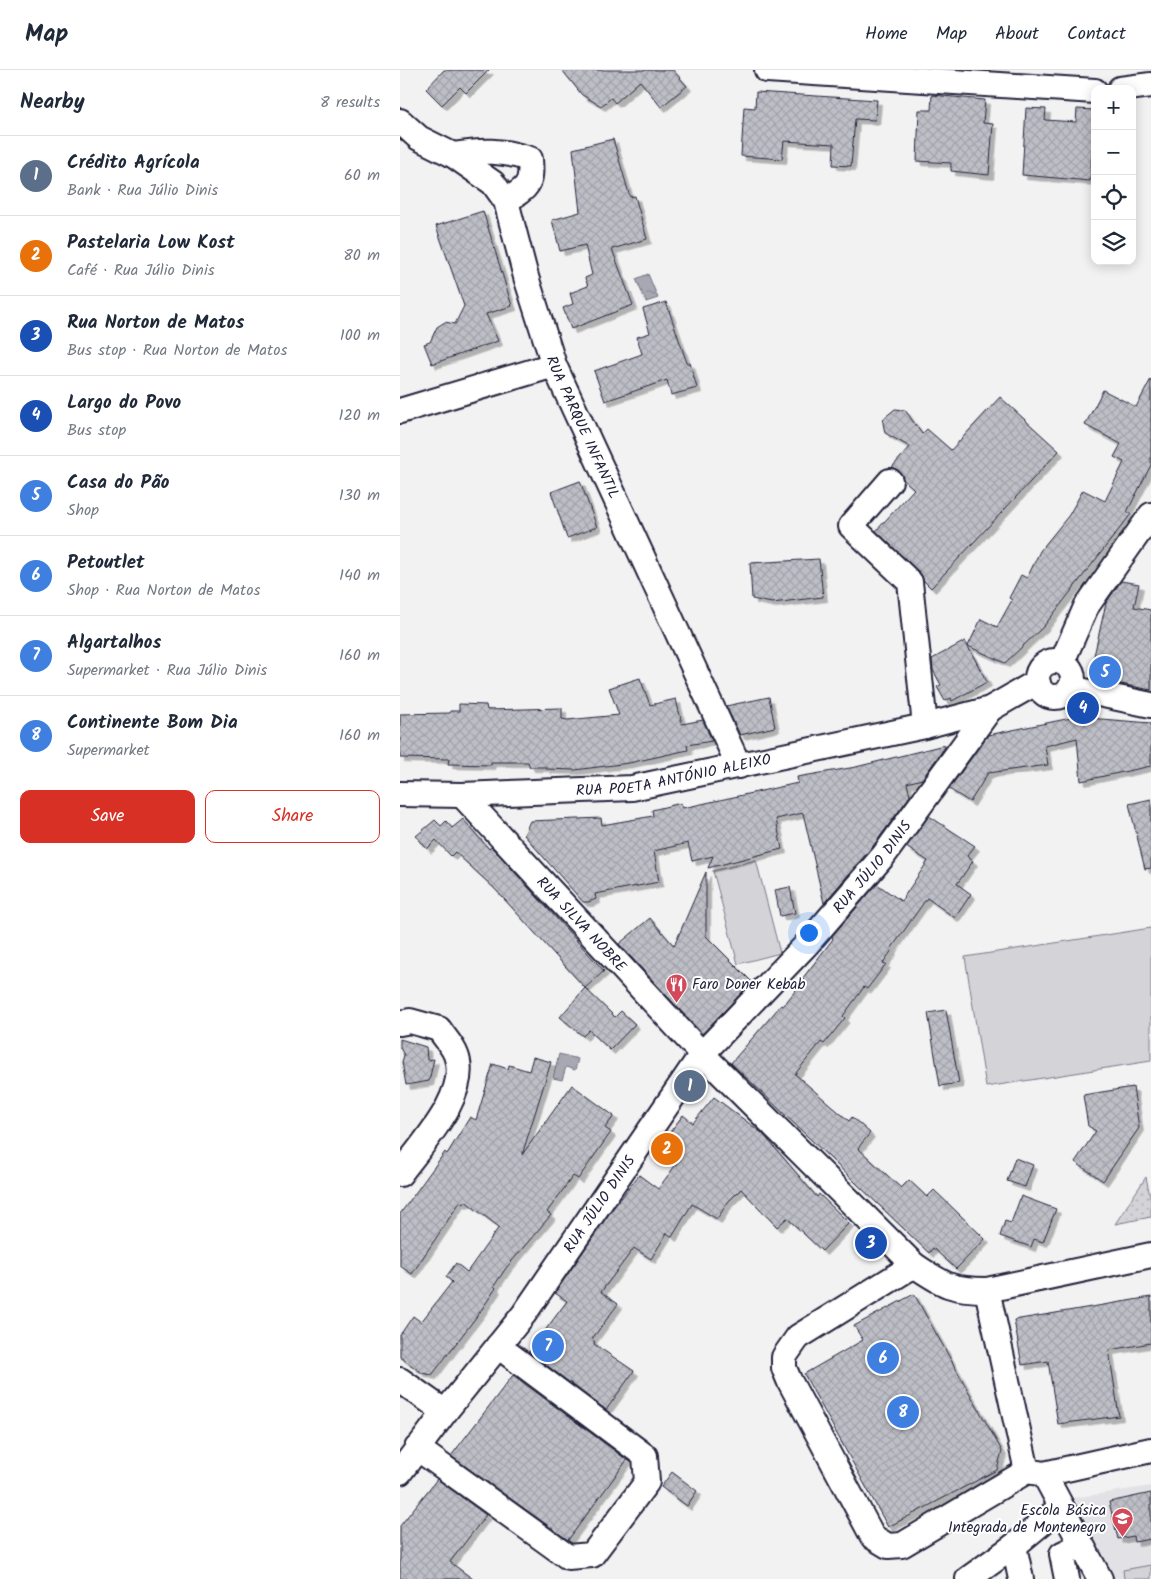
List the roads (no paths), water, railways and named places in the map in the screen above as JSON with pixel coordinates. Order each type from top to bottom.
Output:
[{"type":"street","points":[[767,70],[1091,91]]},
{"type":"street","points":[[1136,87],[1151,85]]},
{"type":"street","name":"RUA PARQUE INFANTIL","points":[[400,121],[419,138],[453,155],[493,183],[506,201],[526,277],[554,365],[739,766]]},
{"type":"street","points":[[453,155],[484,150],[508,152],[530,159],[531,176],[526,188],[506,201]]},
{"type":"street","points":[[400,411],[554,365]]},
{"type":"street","points":[[890,481],[851,526],[910,582],[934,724]]},
{"type":"street","points":[[1062,662],[1086,607],[1151,515]]},
{"type":"street","points":[[1062,662],[1070,670],[1072,682],[1070,688],[1062,696],[1056,697],[1044,694],[1038,684],[1038,672],[1045,664],[1062,662]]},
{"type":"street","points":[[990,709],[1030,686],[1038,684]]},
{"type":"street","points":[[1070,688],[1151,705]]},
{"type":"street","name":"RUA POETA ANTÓNIO ALEIXO","points":[[400,794],[462,795],[632,788],[934,724],[990,709]]},
{"type":"street","name":"RUA JÚLIO DINIS","points":[[400,1472],[445,1412],[524,1314],[702,1054],[808,943],[884,855],[990,709]]},
{"type":"street","name":"RUA SILVA NOBRE","points":[[462,795],[702,1054],[914,1265],[940,1282],[960,1290],[987,1290],[1151,1255]]},
{"type":"street","points":[[400,1023],[410,1021],[439,1029],[457,1055],[458,1079],[450,1106],[400,1174]]},
{"type":"street","points":[[914,1265],[798,1338],[784,1357],[784,1368],[789,1380],[874,1537],[888,1546],[902,1544],[1035,1472],[1151,1450]]},
{"type":"street","points":[[987,1290],[1035,1472],[1061,1507],[1100,1579]]},
{"type":"street","points":[[417,1448],[568,1557],[592,1555],[647,1482],[645,1456],[498,1346]]},
{"type":"street","points":[[400,1380],[445,1412]]},
{"type":"street","points":[[968,1579],[1014,1546],[1061,1507]]},
{"type":"street","points":[[1068,1579],[1062,1554],[1081,1545]]},
{"type":"street","points":[[1014,1546],[1022,1579]]},
{"type":"water","points":[[648,274],[658,298],[646,302],[636,279]]},
{"type":"water","points":[[559,1054],[578,1059],[575,1070],[566,1067],[562,1080],[553,1078]]},
{"type":"place","name":"Casa do Pão","points":[[1105,672]]},
{"type":"place","name":"Largo do Povo","points":[[1083,708]]},
{"type":"place","name":"Faro Doner Kebab","points":[[676,1003]]},
{"type":"place","name":"Crédito Agrícola","points":[[690,1086]]},
{"type":"place","name":"Pastelaria Low Kost","points":[[667,1149]]},
{"type":"place","name":"Rua Norton de Matos","points":[[871,1243]]},
{"type":"place","name":"Algartalhos","points":[[548,1346]]},
{"type":"place","name":"Petoutlet","points":[[883,1358]]},
{"type":"place","name":"Continente Bom Dia","points":[[903,1412]]},
{"type":"place","name":"Escola Básica Integrada de Montenegro","points":[[1122,1538]]}]
